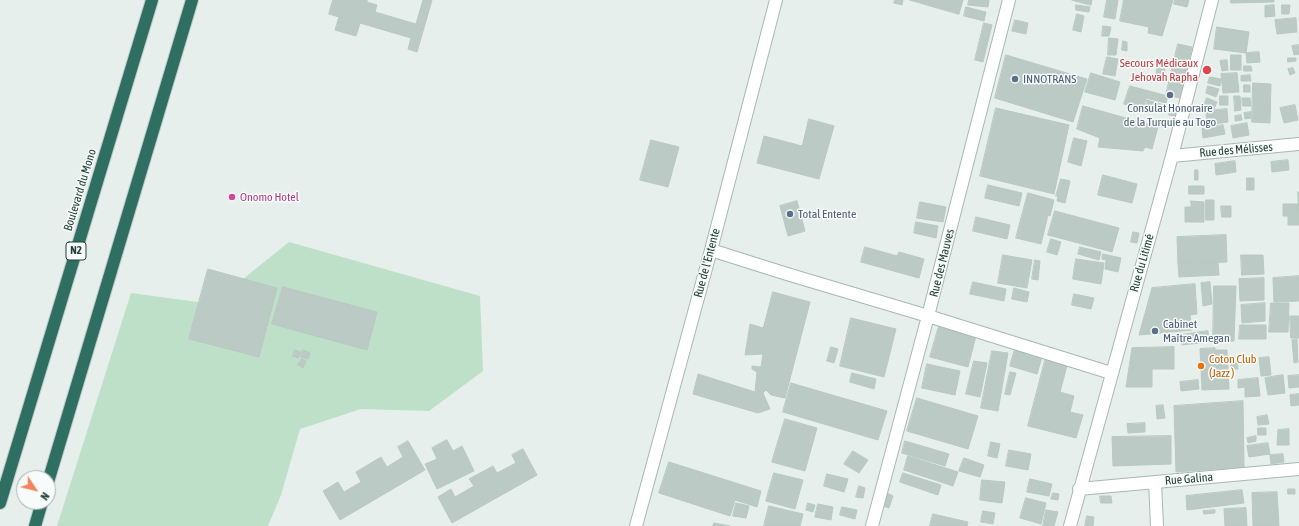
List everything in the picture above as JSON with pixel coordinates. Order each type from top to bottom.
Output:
[{"type":"highway","name":"Boulevard du Mono","points":[[0,503],[152,0]]},
{"type":"highway","points":[[52,470],[192,0]]},
{"type":"highway","points":[[35,526],[40,510]]},
{"type":"street","name":"Rue de l'Entente","points":[[636,526],[711,250],[776,0]]},
{"type":"street","name":"Rue des Mauves","points":[[872,526],[928,316],[1008,0]]},
{"type":"street","name":"Rue du Litimé","points":[[1070,526],[1172,156],[1212,0]]},
{"type":"street","name":"Rue des Mélisses","points":[[1172,156],[1299,144]]},
{"type":"street","points":[[711,250],[1111,373]]},
{"type":"street","name":"Rue Galina","points":[[1079,489],[1299,469]]},
{"type":"street","points":[[1155,482],[1157,526]]},
{"type":"green space","points":[[289,242],[480,296],[483,371],[429,411],[361,409],[300,429],[281,495],[268,526],[57,526],[131,293],[212,304]]},
{"type":"building","points":[[333,0],[367,0],[367,2],[377,5],[375,12],[416,24],[423,0],[432,0],[417,52],[408,49],[411,38],[360,23],[356,36],[335,30],[339,17],[329,14]]},
{"type":"building","points":[[895,0],[903,0],[902,5],[894,3]]},
{"type":"building","points":[[910,0],[963,0],[959,14]]},
{"type":"building","points":[[969,0],[989,0],[988,7],[968,5]]},
{"type":"building","points":[[1072,0],[1092,0],[1091,5]]},
{"type":"building","points":[[1107,0],[1118,0],[1115,19],[1104,17]]},
{"type":"building","points":[[1124,0],[1173,0],[1162,36],[1148,33],[1149,27],[1120,21]]},
{"type":"building","points":[[1175,0],[1189,0],[1187,7],[1174,4]]},
{"type":"building","points":[[1231,0],[1274,0],[1274,2],[1231,3]]},
{"type":"building","points":[[1076,5],[1090,7],[1089,12],[1076,10]]},
{"type":"building","points":[[1274,5],[1275,16],[1265,17],[1265,6]]},
{"type":"building","points":[[1282,5],[1290,5],[1289,14],[1282,14]]},
{"type":"building","points":[[966,7],[986,12],[984,21],[964,16]]},
{"type":"building","points":[[1077,14],[1084,16],[1081,32],[1073,30]]},
{"type":"building","points":[[1296,18],[1297,32],[1277,34],[1275,20]]},
{"type":"building","points":[[1015,20],[1028,23],[1026,34],[1012,31]]},
{"type":"building","points":[[984,23],[992,25],[983,62],[975,60]]},
{"type":"building","points":[[1103,26],[1111,27],[1109,36],[1102,36]]},
{"type":"building","points":[[1217,27],[1249,32],[1246,53],[1214,49]]},
{"type":"building","points":[[1109,38],[1118,39],[1116,55],[1108,55]]},
{"type":"building","points":[[1123,41],[1127,42],[1127,51],[1122,50]]},
{"type":"building","points":[[1178,44],[1192,47],[1180,98],[1166,95]]},
{"type":"building","points":[[1299,45],[1299,54],[1294,55],[1292,46]]},
{"type":"building","points":[[1259,52],[1260,62],[1247,63],[1246,53]]},
{"type":"building","points":[[1006,55],[1087,79],[1073,122],[995,98]]},
{"type":"building","points":[[1231,55],[1241,55],[1241,70],[1231,70]]},
{"type":"building","points":[[1107,57],[1118,59],[1115,76],[1103,74]]},
{"type":"building","points":[[1288,58],[1296,58],[1296,61],[1288,62]]},
{"type":"building","points":[[1227,60],[1228,70],[1222,71],[1220,61]]},
{"type":"building","points":[[1244,66],[1251,66],[1252,71],[1244,71]]},
{"type":"building","points":[[1157,68],[1165,69],[1164,80],[1156,79]]},
{"type":"building","points":[[1293,68],[1295,73],[1290,75],[1288,69]]},
{"type":"building","points":[[1091,73],[1120,82],[1115,100],[1085,92]]},
{"type":"building","points":[[1237,73],[1239,92],[1223,93],[1221,74]]},
{"type":"building","points":[[1250,75],[1251,81],[1241,81],[1241,76]]},
{"type":"building","points":[[1210,77],[1221,79],[1220,86],[1208,83]]},
{"type":"building","points":[[1253,83],[1271,84],[1270,123],[1252,122]]},
{"type":"building","points":[[1244,85],[1250,85],[1250,92],[1244,92]]},
{"type":"building","points":[[1130,86],[1168,96],[1166,103],[1146,98],[1143,109],[1124,104]]},
{"type":"building","points":[[1208,86],[1219,89],[1216,97],[1206,93]]},
{"type":"building","points":[[1220,96],[1228,96],[1228,105],[1220,105]]},
{"type":"building","points":[[1234,96],[1240,96],[1241,110],[1235,111]]},
{"type":"building","points":[[1207,98],[1217,102],[1214,109],[1204,105]]},
{"type":"building","points":[[1242,98],[1250,98],[1251,106],[1243,106]]},
{"type":"building","points":[[1147,100],[1164,105],[1163,111],[1146,106]]},
{"type":"building","points":[[1170,105],[1177,106],[1175,116],[1169,115]]},
{"type":"building","points":[[1295,105],[1298,120],[1284,123],[1280,108]]},
{"type":"building","points":[[1083,106],[1158,127],[1152,149],[1145,147],[1143,151],[1098,147],[1100,138],[1077,129]]},
{"type":"building","points":[[996,108],[1069,125],[1054,194],[980,176]]},
{"type":"building","points":[[1227,109],[1228,122],[1207,125],[1206,111]]},
{"type":"building","points":[[1251,112],[1251,118],[1245,119],[1244,113]]},
{"type":"building","points":[[1241,115],[1242,120],[1235,121],[1235,116]]},
{"type":"building","points":[[809,119],[834,126],[819,179],[757,163],[764,136],[802,146]]},
{"type":"building","points":[[1247,123],[1249,135],[1233,138],[1231,126]]},
{"type":"building","points":[[1223,125],[1225,134],[1203,138],[1202,129]]},
{"type":"building","points":[[1074,138],[1087,141],[1081,166],[1068,162]]},
{"type":"building","points":[[651,140],[679,147],[668,187],[640,180]]},
{"type":"building","points":[[1288,160],[1289,170],[1272,172],[1271,162]]},
{"type":"building","points":[[1235,161],[1236,172],[1216,175],[1215,164]]},
{"type":"building","points":[[1195,170],[1198,170],[1198,180],[1195,180]]},
{"type":"building","points":[[1103,175],[1137,184],[1132,203],[1098,195]]},
{"type":"building","points":[[1247,178],[1254,178],[1254,190],[1247,190]]},
{"type":"building","points":[[1061,179],[1070,181],[1065,203],[1057,201],[1058,196],[1056,196]]},
{"type":"building","points":[[988,185],[1022,193],[1019,206],[985,198]]},
{"type":"building","points":[[1189,186],[1204,186],[1204,194],[1189,194]]},
{"type":"building","points":[[1298,192],[1299,225],[1288,225],[1288,216],[1283,216],[1283,204],[1298,204]]},
{"type":"building","points":[[1028,193],[1054,200],[1050,216],[1048,215],[1041,244],[1016,238]]},
{"type":"building","points":[[1206,200],[1214,200],[1214,220],[1206,220]]},
{"type":"building","points":[[797,201],[805,231],[788,236],[780,206]]},
{"type":"building","points":[[1191,201],[1204,202],[1204,222],[1185,222],[1185,207],[1191,207]]},
{"type":"building","points":[[920,202],[946,207],[943,222],[917,218]]},
{"type":"building","points":[[1221,206],[1231,206],[1231,217],[1222,217]]},
{"type":"building","points":[[1055,211],[1119,228],[1112,252],[1048,235]]},
{"type":"building","points":[[976,217],[1010,225],[1007,239],[973,231]]},
{"type":"building","points":[[916,222],[938,226],[936,238],[914,233]]},
{"type":"building","points":[[1133,232],[1139,233],[1137,243],[1131,242]]},
{"type":"building","points":[[1226,235],[1227,262],[1178,264],[1177,237]]},
{"type":"building","points":[[1051,239],[1061,242],[1057,255],[1047,252]]},
{"type":"building","points":[[865,247],[897,256],[899,252],[924,259],[919,278],[861,262]]},
{"type":"building","points":[[1080,247],[1101,252],[1099,260],[1078,254]]},
{"type":"building","points":[[1103,254],[1121,258],[1118,272],[1105,269],[1106,260],[1102,259]]},
{"type":"building","points":[[1003,255],[1032,260],[1027,288],[998,283]]},
{"type":"building","points":[[1241,255],[1263,255],[1264,274],[1242,275]]},
{"type":"building","points":[[1076,259],[1104,263],[1101,284],[1073,279]]},
{"type":"building","points":[[1035,260],[1040,261],[1038,280],[1032,279]]},
{"type":"building","points":[[1218,262],[1219,275],[1179,277],[1178,264]]},
{"type":"building","points":[[208,269],[277,288],[259,357],[189,339]]},
{"type":"building","points":[[1299,276],[1299,301],[1274,302],[1273,278]]},
{"type":"building","points":[[1264,278],[1264,300],[1240,301],[1239,279]]},
{"type":"building","points":[[973,282],[1006,289],[1004,301],[970,294]]},
{"type":"building","points":[[1210,282],[1212,304],[1203,306],[1201,283]]},
{"type":"building","points":[[1195,284],[1197,314],[1190,315],[1192,330],[1139,335],[1152,288]]},
{"type":"building","points":[[1214,286],[1236,286],[1234,341],[1213,342]]},
{"type":"building","points":[[283,287],[377,312],[367,350],[272,324]]},
{"type":"building","points":[[1014,288],[1029,292],[1027,302],[1012,299]]},
{"type":"building","points":[[773,292],[810,302],[785,398],[771,395],[766,390],[763,393],[770,409],[758,413],[693,394],[698,374],[755,392],[757,372],[752,369],[752,366],[761,367],[763,354],[745,355],[750,324],[763,328]]},
{"type":"building","points":[[1074,294],[1094,298],[1091,309],[1072,305]]},
{"type":"building","points":[[1265,303],[1265,321],[1242,323],[1241,305]]},
{"type":"building","points":[[1271,303],[1289,303],[1288,332],[1269,332]]},
{"type":"building","points":[[1290,316],[1299,316],[1299,338],[1291,338]]},
{"type":"building","points":[[851,318],[896,329],[884,377],[840,366]]},
{"type":"building","points":[[1240,325],[1266,325],[1266,339],[1239,339]]},
{"type":"building","points":[[939,326],[976,336],[968,367],[930,357]]},
{"type":"building","points":[[1208,331],[1209,342],[1182,345],[1181,335]]},
{"type":"building","points":[[1297,339],[1298,362],[1294,363],[1292,340]]},
{"type":"building","points":[[831,347],[838,349],[834,363],[827,361]]},
{"type":"building","points":[[1174,347],[1174,369],[1152,369],[1152,387],[1126,387],[1132,348]]},
{"type":"building","points":[[1215,348],[1215,350],[1227,350],[1229,389],[1202,390],[1200,349]]},
{"type":"building","points":[[1015,349],[1042,357],[1037,374],[1010,366]]},
{"type":"building","points":[[295,350],[301,352],[298,358],[293,356]]},
{"type":"building","points":[[303,350],[310,353],[308,359],[301,357]]},
{"type":"building","points":[[992,351],[1008,353],[998,411],[981,408]]},
{"type":"building","points":[[1046,357],[1068,362],[1060,392],[1074,396],[1070,412],[1083,415],[1076,438],[1028,426]]},
{"type":"building","points":[[1269,357],[1271,375],[1261,376],[1259,358]]},
{"type":"building","points":[[302,359],[306,361],[303,368],[298,365]]},
{"type":"building","points":[[974,361],[987,363],[980,397],[966,394]]},
{"type":"building","points":[[1231,361],[1237,361],[1238,369],[1231,369]]},
{"type":"building","points":[[927,364],[960,371],[955,395],[922,388]]},
{"type":"building","points":[[1010,372],[1016,373],[1010,395],[1005,394]]},
{"type":"building","points":[[852,373],[876,379],[874,389],[850,382]]},
{"type":"building","points":[[1283,375],[1285,393],[1268,395],[1265,378]]},
{"type":"building","points":[[1299,375],[1299,387],[1289,388],[1288,376]]},
{"type":"building","points":[[1258,378],[1260,396],[1245,397],[1245,387],[1238,388],[1238,380]]},
{"type":"building","points":[[1198,380],[1199,389],[1181,391],[1180,382]]},
{"type":"building","points":[[791,383],[887,411],[878,440],[783,412]]},
{"type":"building","points":[[1299,394],[1299,405],[1291,406],[1290,395]]},
{"type":"building","points":[[917,398],[978,416],[968,449],[907,431]]},
{"type":"building","points":[[1243,401],[1244,467],[1176,472],[1174,406]]},
{"type":"building","points":[[1163,405],[1165,418],[1157,419],[1156,406]]},
{"type":"building","points":[[1267,415],[1269,424],[1258,425],[1257,417]]},
{"type":"building","points":[[785,419],[817,428],[805,471],[772,462]]},
{"type":"building","points":[[1145,423],[1145,432],[1128,433],[1127,424]]},
{"type":"building","points":[[1258,428],[1266,428],[1266,435],[1258,435]]},
{"type":"building","points":[[1289,429],[1289,445],[1277,445],[1278,430]]},
{"type":"building","points":[[1171,436],[1171,464],[1113,466],[1112,437]]},
{"type":"building","points":[[1256,436],[1256,441],[1248,443],[1247,438]]},
{"type":"building","points":[[447,440],[453,451],[462,446],[474,471],[437,489],[425,464],[437,459],[432,448]]},
{"type":"building","points":[[408,441],[425,470],[340,520],[323,491],[338,482],[344,492],[361,482],[356,472],[381,457],[387,467],[403,457],[398,447]]},
{"type":"building","points":[[905,441],[949,454],[945,466],[902,453]]},
{"type":"building","points":[[991,442],[1000,444],[997,458],[988,456]]},
{"type":"building","points":[[1268,443],[1270,454],[1249,457],[1247,446]]},
{"type":"building","points":[[523,449],[537,475],[452,523],[438,497],[451,489],[455,497],[474,486],[469,479],[493,466],[497,473],[516,463],[512,455]]},
{"type":"building","points":[[1009,450],[1031,454],[1028,470],[1006,466]]},
{"type":"building","points":[[853,451],[868,460],[859,473],[844,464]]},
{"type":"building","points":[[1283,454],[1284,462],[1271,464],[1270,455]]},
{"type":"building","points":[[908,456],[958,472],[953,486],[904,470]]},
{"type":"building","points":[[964,458],[984,465],[980,477],[959,471]]},
{"type":"building","points":[[669,462],[761,491],[757,507],[735,500],[730,516],[659,493]]},
{"type":"building","points":[[774,473],[803,480],[795,509],[766,501]]},
{"type":"building","points":[[903,473],[941,485],[938,495],[900,482]]},
{"type":"building","points":[[827,474],[848,479],[844,492],[824,486]]},
{"type":"building","points":[[1030,479],[1052,484],[1049,496],[1027,492]]},
{"type":"building","points":[[982,480],[1005,482],[1002,503],[980,500]]},
{"type":"building","points":[[859,486],[865,488],[863,498],[856,497]]},
{"type":"building","points":[[1288,489],[1295,489],[1295,494],[1288,494]]},
{"type":"building","points":[[1242,490],[1244,503],[1187,510],[1186,496]]},
{"type":"building","points":[[1277,492],[1279,526],[1253,526],[1252,493]]},
{"type":"building","points":[[887,493],[893,496],[889,508],[883,506]]},
{"type":"building","points":[[1053,493],[1059,494],[1058,500],[1051,499]]},
{"type":"building","points":[[1100,496],[1111,496],[1112,503],[1101,503]]},
{"type":"building","points":[[1026,498],[1046,503],[1041,524],[1020,518]]},
{"type":"building","points":[[736,503],[749,506],[746,518],[733,516]]},
{"type":"building","points":[[808,503],[815,505],[813,512],[806,510]]},
{"type":"building","points":[[818,504],[833,507],[831,520],[815,517]]},
{"type":"building","points":[[769,506],[803,514],[800,526],[764,526]]},
{"type":"building","points":[[842,507],[857,510],[855,519],[840,515]]},
{"type":"building","points":[[1246,508],[1247,526],[1225,526],[1224,509]]},
{"type":"building","points":[[1046,510],[1058,512],[1054,526],[1043,526]]},
{"type":"building","points":[[1215,510],[1215,513],[1204,514],[1203,511]]},
{"type":"building","points":[[983,511],[995,513],[993,524],[981,522]]},
{"type":"building","points":[[933,514],[968,522],[967,526],[930,526]]},
{"type":"building","points":[[1087,516],[1094,517],[1093,526],[1085,526]]},
{"type":"building","points":[[714,523],[730,526],[713,526]]},
{"type":"place","name":"Secours Médicaux Jehovah Rapha","points":[[1207,70]]},
{"type":"place","name":"INNOTRANS","points":[[1015,79]]},
{"type":"place","name":"Consulat Honoraire de la Turquie au Togo","points":[[1170,95]]},
{"type":"place","name":"Onomo Hotel","points":[[232,197]]},
{"type":"place","name":"Total Entente","points":[[790,214]]},
{"type":"place","name":"Cabinet Maître Amegan","points":[[1155,331]]},
{"type":"place","name":"Coton Club (Jazz )","points":[[1201,366]]}]
